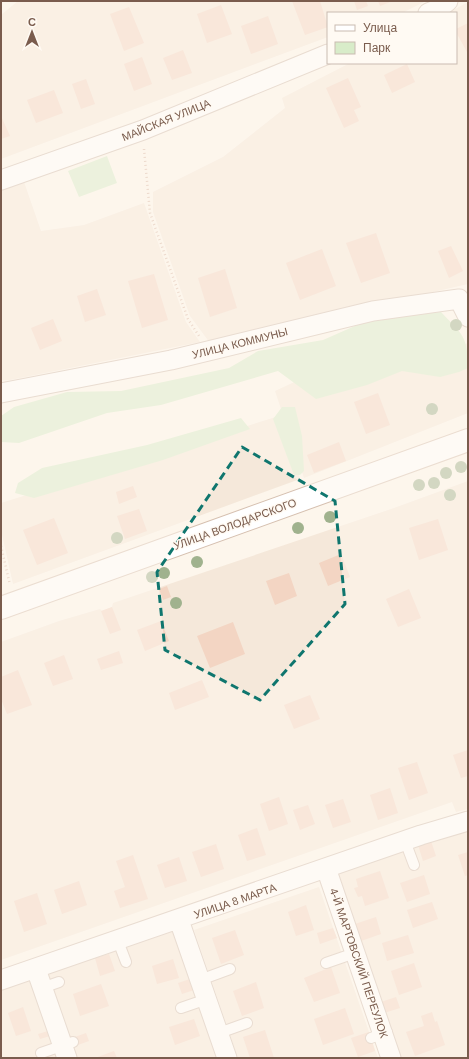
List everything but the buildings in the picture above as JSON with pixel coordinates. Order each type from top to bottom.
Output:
[{"type":"main road","name":"УЛИЦА ВОЛОДАРСКОГО","points":[[6,600],[468,440]]},
{"type":"street","points":[[430,12],[438,9],[448,1]]},
{"type":"street","name":"МАЙСКАЯ УЛИЦА","points":[[1,180],[143,130],[327,54]]},
{"type":"street","name":"УЛИЦА КОММУНЫ","points":[[1,393],[208,351],[373,311],[459,299],[468,317]]},
{"type":"street","name":"УЛИЦА 8 МАРТА","points":[[1,980],[100,952],[118,941],[326,868],[417,840],[468,821]]},
{"type":"street","name":"4-Й МАРТОВСКИЙ ПЕРЕУЛОК","points":[[326,868],[347,932],[379,1009],[381,1034],[391,1058]]},
{"type":"street","points":[[179,920],[200,986],[227,1058]]},
{"type":"street","points":[[36,969],[51,985],[62,1042]]},
{"type":"lane","points":[[414,864],[417,840]]},
{"type":"lane","points":[[118,941],[126,962]]},
{"type":"lane","points":[[326,963],[355,953]]},
{"type":"lane","points":[[181,1008],[200,986],[230,969]]},
{"type":"lane","points":[[218,1033],[247,1023]]},
{"type":"lane","points":[[41,1053],[62,1042]]},
{"type":"path","points":[[143,130],[150,213],[188,319],[208,351]]},
{"type":"path","points":[[1,546],[6,600]]},
{"type":"highlighted area","points":[[242,447],[335,501],[345,604],[260,700],[165,650],[157,572]]},
{"type":"shaded area","points":[[18,1],[426,1],[404,12],[327,12],[327,37],[1,159],[1,15]]},
{"type":"shaded area","points":[[468,2],[468,284],[210,343],[190,316],[153,212],[153,192],[223,157],[285,108],[282,98],[348,64],[457,64],[457,12],[450,12]]},
{"type":"shaded area","points":[[23,179],[41,231],[84,225],[144,203],[186,322],[200,342],[10,380],[1,380],[1,188]]},
{"type":"shaded area","points":[[387,339],[403,367],[468,343],[468,413],[304,478],[275,391]]},
{"type":"shaded area","points":[[279,416],[300,479],[13,584],[1,530],[1,503]]},
{"type":"shaded area","points":[[468,481],[468,809],[456,812],[452,802],[1,960],[1,642],[59,621],[100,609],[102,611],[112,607],[113,603],[394,508]]},
{"type":"shaded area","points":[[468,828],[468,1058],[400,1058],[338,873]]},
{"type":"shaded area","points":[[319,887],[378,1058],[238,1058],[194,930]]},
{"type":"shaded area","points":[[174,931],[217,1058],[77,1058],[74,1049],[75,1046],[69,1036],[48,974]]},
{"type":"shaded area","points":[[30,980],[57,1058],[1,1058],[1,990]]},
{"type":"green space","points":[[107,156],[117,183],[79,197],[68,171]]},
{"type":"green space","points":[[441,312],[459,331],[465,342],[468,357],[468,368],[459,372],[440,377],[402,371],[367,385],[316,399],[278,371],[161,405],[107,413],[19,443],[1,442],[1,416],[14,407],[67,392],[121,391],[229,368],[258,351],[323,340],[373,318]]},
{"type":"green space","points":[[282,407],[295,407],[302,436],[304,471],[300,475],[294,475],[273,419]]},
{"type":"green space","points":[[241,418],[250,429],[163,460],[34,498],[15,493],[18,483],[42,468],[147,445]]}]
